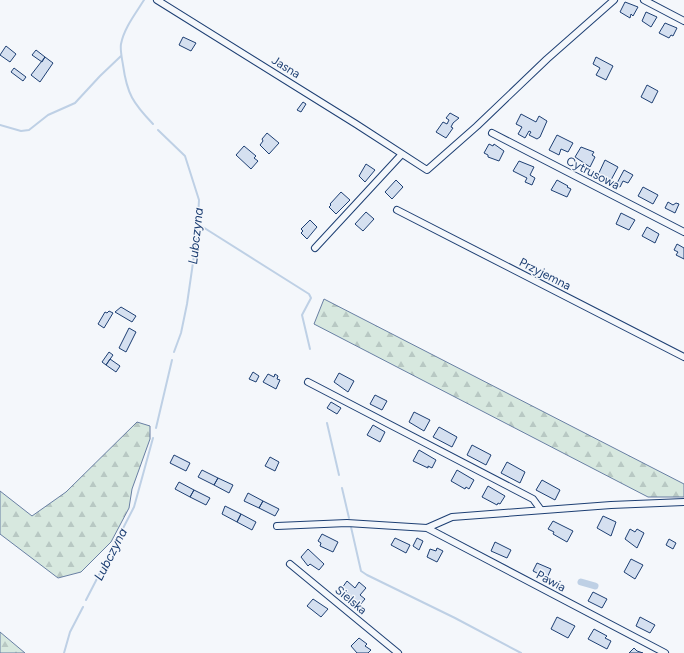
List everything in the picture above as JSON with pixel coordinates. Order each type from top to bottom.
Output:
[{"type":"street","name":"Jasna","points":[[157,0],[427,170],[477,126],[547,59],[614,0]]},
{"type":"street","points":[[644,0],[684,21]]},
{"type":"street","name":"Cytrusowa","points":[[492,133],[684,232]]},
{"type":"street","points":[[315,248],[402,154]]},
{"type":"street","name":"Przyjemna","points":[[397,210],[684,357]]},
{"type":"street","points":[[308,382],[533,499],[541,510]]},
{"type":"street","name":"Pawia","points":[[427,528],[452,517],[611,505],[684,502]]},
{"type":"street","name":"Pawia","points":[[277,526],[347,523],[427,528],[665,653]]},
{"type":"street","name":"Sielska","points":[[290,564],[398,653]]},
{"type":"green space","points":[[324,299],[684,484],[684,497],[648,497],[314,324]]},
{"type":"green space","points":[[137,422],[150,426],[150,439],[132,489],[129,508],[111,542],[81,572],[58,578],[0,534],[0,491],[32,516],[66,492]]},
{"type":"green space","points":[[0,632],[25,653],[0,653]]},
{"type":"building","points":[[625,2],[638,7],[633,16],[631,14],[630,18],[620,12]]},
{"type":"building","points":[[646,12],[657,17],[651,27],[642,21]]},
{"type":"building","points":[[665,23],[677,28],[673,36],[671,35],[669,38],[659,33]]},
{"type":"building","points":[[183,37],[196,43],[191,51],[179,45]]},
{"type":"building","points":[[6,46],[16,54],[10,62],[0,55]]},
{"type":"building","points":[[36,50],[45,57],[42,62],[32,55]]},
{"type":"building","points":[[45,57],[53,63],[40,82],[31,75]]},
{"type":"building","points":[[596,57],[613,66],[606,80],[596,75],[600,68],[593,64]]},
{"type":"building","points":[[14,68],[26,77],[23,81],[11,72]]},
{"type":"building","points":[[647,85],[658,91],[652,103],[641,97]]},
{"type":"building","points":[[303,102],[306,104],[301,112],[297,110]]},
{"type":"building","points":[[450,113],[459,118],[453,123],[451,127],[453,128],[446,138],[436,132],[443,122],[447,124],[449,120],[446,118]]},
{"type":"building","points":[[521,114],[536,122],[539,116],[547,121],[540,137],[537,139],[529,135],[531,132],[529,131],[525,138],[518,134],[522,127],[516,124]]},
{"type":"building","points":[[267,133],[279,143],[269,154],[260,145],[263,141],[262,139]]},
{"type":"building","points":[[557,135],[573,143],[568,152],[561,149],[559,155],[549,150]]},
{"type":"building","points":[[489,144],[493,146],[494,144],[504,151],[499,161],[488,157],[488,155],[484,153]]},
{"type":"building","points":[[244,146],[256,156],[254,158],[258,161],[251,169],[236,155]]},
{"type":"building","points":[[581,147],[594,152],[592,155],[595,157],[590,167],[575,157]]},
{"type":"building","points":[[605,160],[618,167],[611,180],[598,175]]},
{"type":"building","points":[[519,161],[534,167],[530,175],[535,178],[532,185],[525,182],[527,178],[513,171]]},
{"type":"building","points":[[366,164],[375,170],[365,182],[359,176]]},
{"type":"building","points":[[624,170],[633,175],[628,183],[623,181],[620,187],[616,185]]},
{"type":"building","points":[[396,180],[403,187],[392,199],[385,192]]},
{"type":"building","points":[[557,180],[571,189],[567,197],[551,190]]},
{"type":"building","points":[[643,187],[658,195],[653,204],[638,196]]},
{"type":"building","points":[[341,192],[350,200],[336,214],[329,207]]},
{"type":"building","points":[[668,202],[673,205],[676,203],[679,204],[675,213],[665,208]]},
{"type":"building","points":[[366,212],[374,219],[363,231],[355,224]]},
{"type":"building","points":[[621,213],[635,220],[629,230],[616,224]]},
{"type":"building","points":[[310,220],[317,227],[307,239],[301,233],[303,231],[301,229]]},
{"type":"building","points":[[647,227],[659,234],[655,243],[642,236]]},
{"type":"building","points":[[677,244],[684,248],[684,259],[676,255],[678,252],[674,250]]},
{"type":"building","points":[[121,307],[136,316],[132,322],[115,312]]},
{"type":"building","points":[[109,311],[113,313],[104,328],[98,324],[105,312],[107,313]]},
{"type":"building","points":[[129,328],[136,332],[126,352],[119,348]]},
{"type":"building","points":[[109,352],[113,355],[106,365],[102,362]]},
{"type":"building","points":[[110,359],[120,366],[116,372],[106,365]]},
{"type":"building","points":[[253,372],[259,376],[256,382],[249,379]]},
{"type":"building","points":[[339,373],[354,381],[348,392],[334,382]]},
{"type":"building","points":[[268,374],[274,377],[275,374],[278,376],[277,379],[280,380],[276,389],[263,382]]},
{"type":"building","points":[[375,395],[387,401],[382,410],[370,404]]},
{"type":"building","points":[[331,402],[341,408],[337,414],[327,408]]},
{"type":"building","points":[[414,412],[430,420],[424,431],[409,422]]},
{"type":"building","points":[[373,425],[385,432],[380,442],[367,435]]},
{"type":"building","points":[[439,427],[457,437],[452,447],[433,437]]},
{"type":"building","points":[[472,445],[491,455],[486,465],[467,455]]},
{"type":"building","points":[[419,450],[436,460],[432,468],[428,466],[428,468],[413,461]]},
{"type":"building","points":[[174,455],[190,463],[186,471],[170,463]]},
{"type":"building","points":[[270,457],[279,462],[275,471],[265,466]]},
{"type":"building","points":[[507,462],[525,472],[520,483],[501,473]]},
{"type":"building","points":[[202,470],[218,478],[214,485],[198,477]]},
{"type":"building","points":[[457,470],[474,480],[469,489],[466,487],[465,489],[451,481]]},
{"type":"building","points":[[218,478],[233,485],[229,493],[214,485]]},
{"type":"building","points":[[542,480],[560,490],[555,500],[536,490]]},
{"type":"building","points":[[179,482],[194,490],[190,497],[175,489]]},
{"type":"building","points":[[488,486],[505,496],[500,504],[498,503],[497,505],[482,497]]},
{"type":"building","points":[[194,490],[210,498],[206,505],[190,497]]},
{"type":"building","points":[[248,493],[263,501],[259,508],[244,501]]},
{"type":"building","points":[[263,501],[279,509],[275,516],[259,508]]},
{"type":"building","points":[[225,506],[241,514],[237,522],[222,514]]},
{"type":"building","points":[[241,514],[256,522],[252,530],[237,522]]},
{"type":"building","points":[[603,516],[616,522],[611,536],[597,528]]},
{"type":"building","points":[[553,521],[573,531],[567,542],[553,534],[554,532],[548,529]]},
{"type":"building","points":[[630,529],[635,532],[637,529],[644,533],[637,548],[625,539]]},
{"type":"building","points":[[322,534],[338,542],[333,552],[320,546],[321,543],[318,541]]},
{"type":"building","points":[[395,538],[410,545],[406,553],[391,545]]},
{"type":"building","points":[[417,538],[423,541],[419,550],[413,546]]},
{"type":"building","points":[[669,539],[676,543],[673,549],[666,545]]},
{"type":"building","points":[[495,542],[511,550],[507,558],[491,551]]},
{"type":"building","points":[[437,548],[443,551],[437,562],[427,557],[430,549],[436,551]]},
{"type":"building","points":[[308,549],[324,564],[319,570],[310,564],[308,566],[301,557]]},
{"type":"building","points":[[631,559],[643,565],[635,579],[624,572]]},
{"type":"building","points":[[537,563],[551,569],[547,578],[533,571]]},
{"type":"building","points":[[347,581],[355,588],[359,582],[366,588],[360,595],[365,599],[359,606],[351,600],[353,598],[342,588]]},
{"type":"building","points":[[593,592],[607,599],[602,608],[588,601]]},
{"type":"building","points":[[313,599],[328,609],[321,617],[307,606]]},
{"type":"building","points":[[557,617],[575,626],[568,638],[551,629]]},
{"type":"building","points":[[640,617],[655,625],[650,633],[636,626]]},
{"type":"building","points":[[594,629],[607,636],[605,638],[611,641],[607,649],[588,639]]},
{"type":"building","points":[[359,638],[367,644],[365,646],[371,650],[368,653],[357,653],[351,646]]},
{"type":"building","points":[[634,648],[637,651],[643,653],[629,653]]},
{"type":"waterway","name":"Lubczyna","points":[[144,0],[125,32],[121,44],[121,52],[127,84],[132,98],[140,110],[153,124]]},
{"type":"waterway","points":[[0,125],[21,131],[29,130],[48,115],[75,103],[121,56]]},
{"type":"waterway","name":"Lubczyna","points":[[158,130],[185,156],[199,200],[197,235],[187,304],[181,333],[174,352]]},
{"type":"waterway","points":[[198,224],[309,294],[311,298],[302,315],[310,349]]},
{"type":"waterway","name":"Lubczyna","points":[[156,428],[172,360]]},
{"type":"waterway","points":[[327,423],[339,475]]},
{"type":"waterway","name":"Lubczyna","points":[[86,600],[134,507],[153,438]]},
{"type":"waterway","points":[[342,488],[349,518]]},
{"type":"waterway","points":[[351,527],[361,571],[521,653]]},
{"type":"waterway","points":[[581,582],[595,586]]},
{"type":"waterway","name":"Lubczyna","points":[[64,653],[70,632],[83,607]]}]
